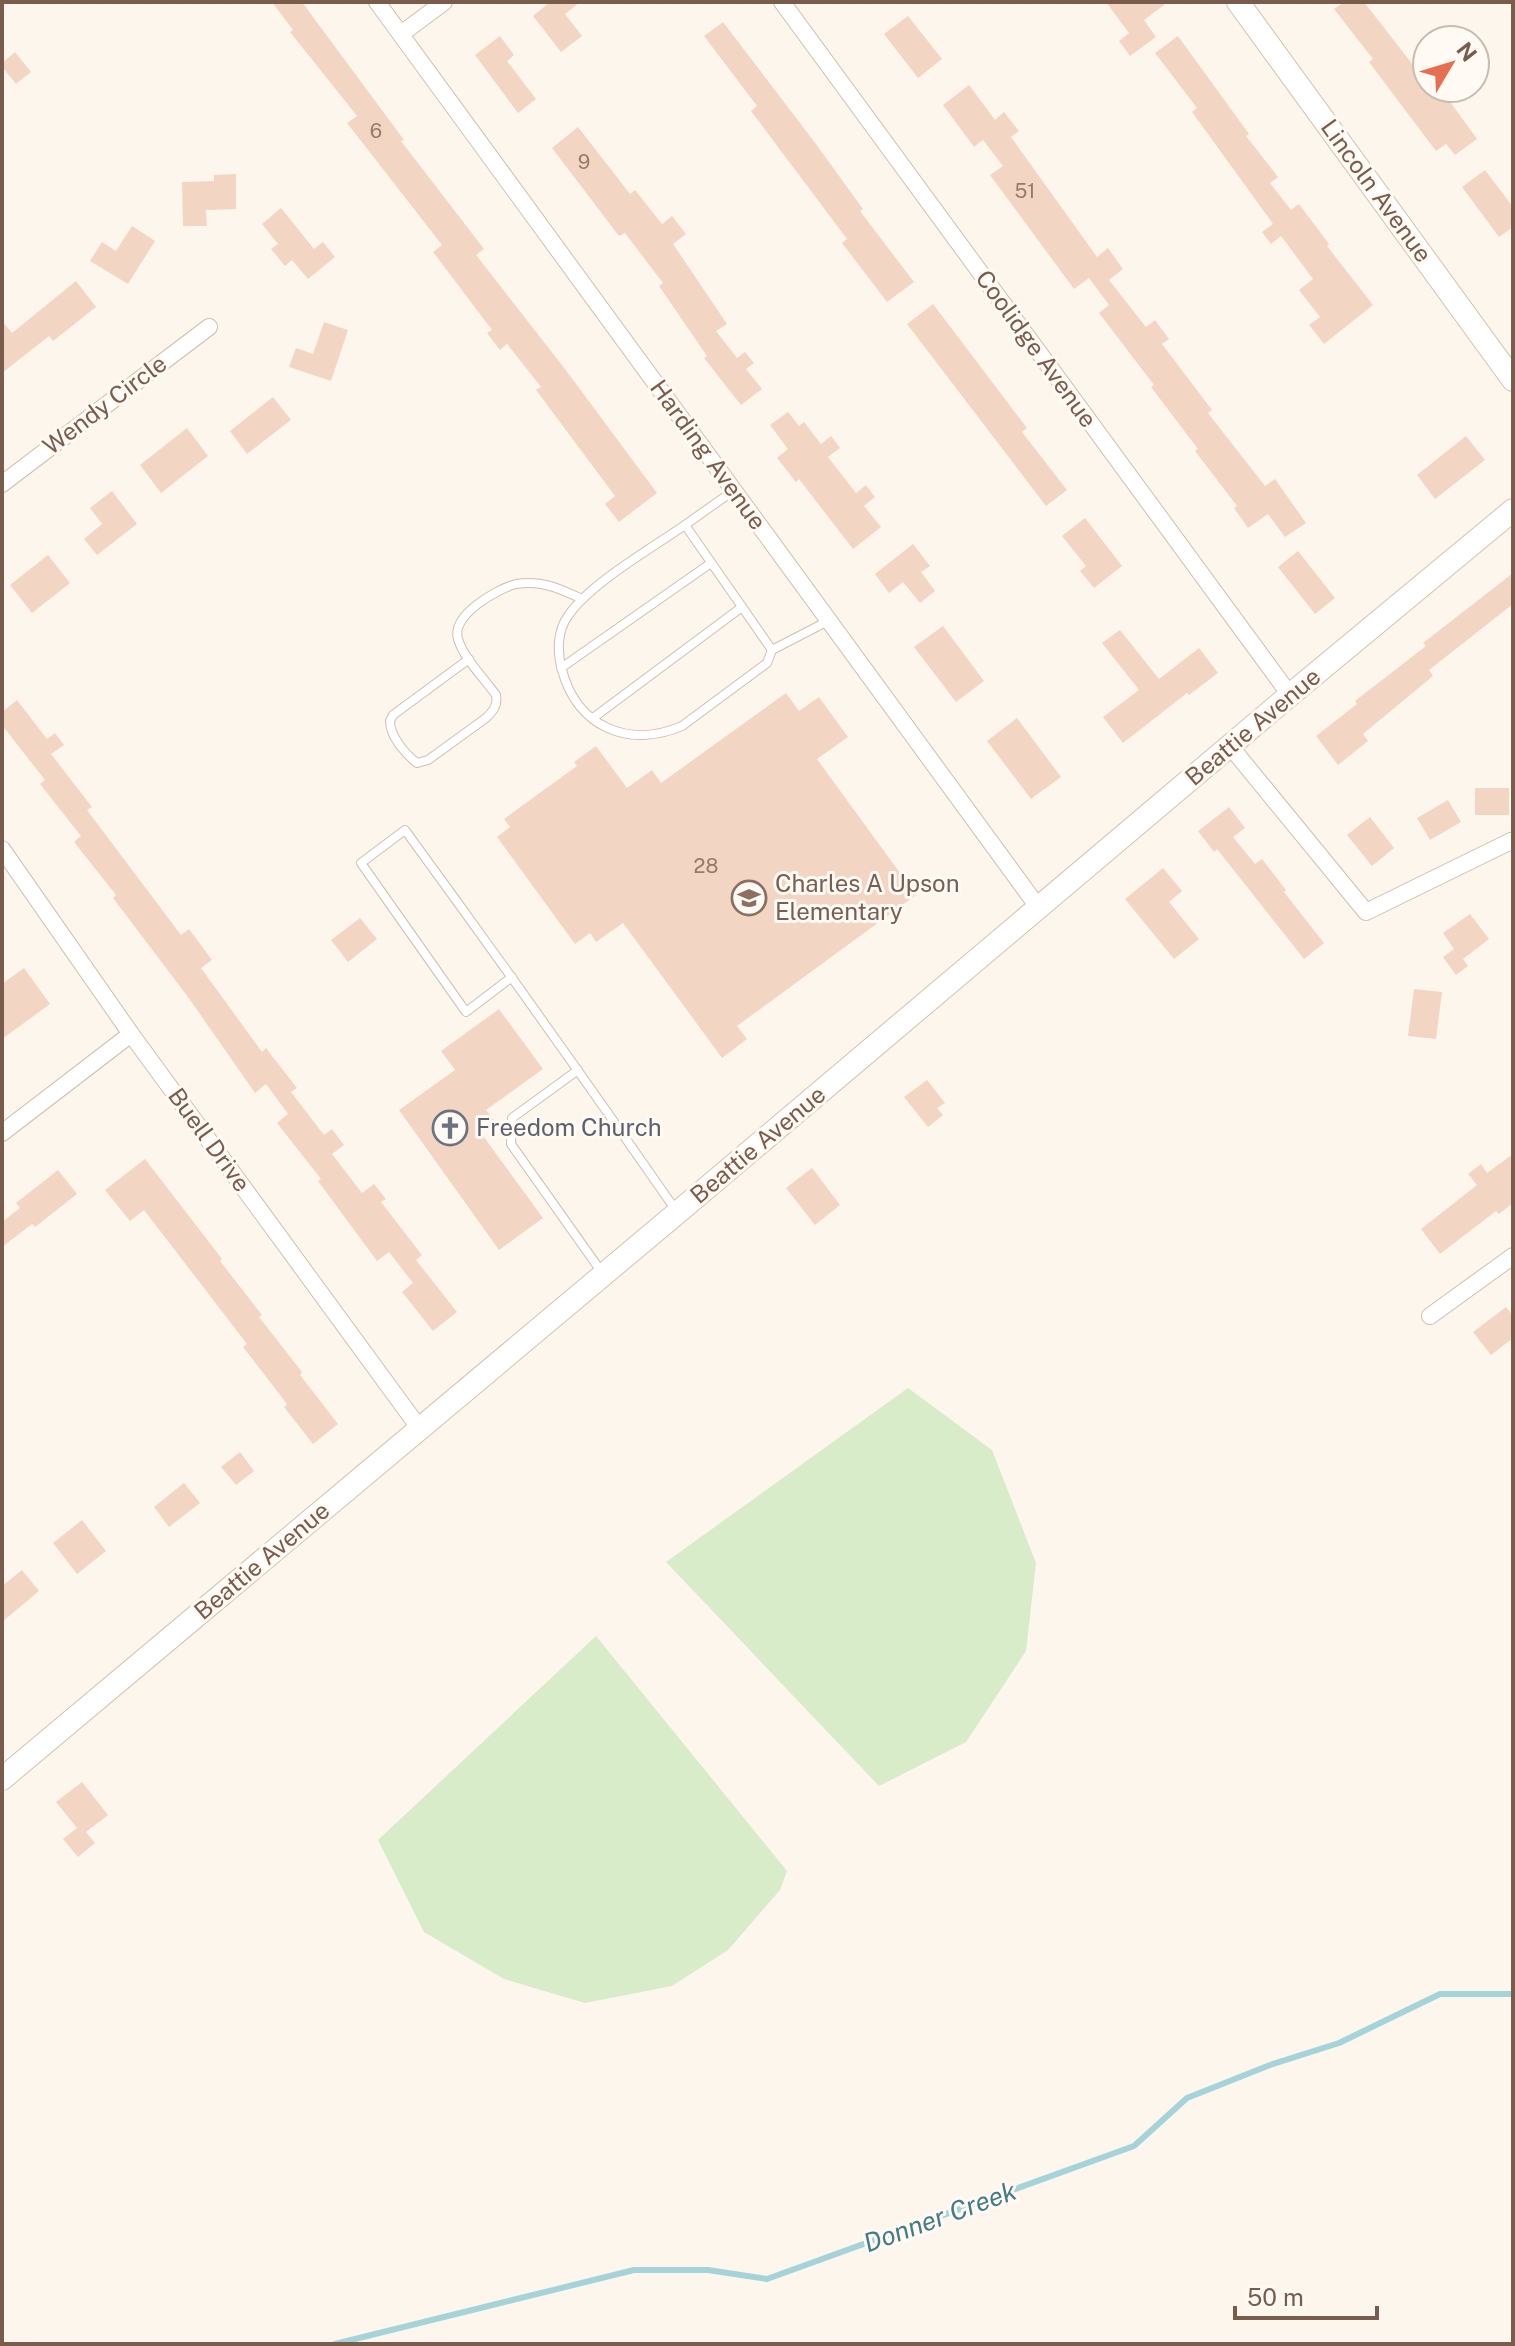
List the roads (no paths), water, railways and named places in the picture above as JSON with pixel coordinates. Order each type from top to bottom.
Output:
[{"type":"street","name":"Harding Avenue","points":[[377,2],[1038,907]]},
{"type":"street","points":[[401,34],[444,2]]},
{"type":"street","name":"Coolidge Avenue","points":[[782,2],[1290,695]]},
{"type":"street","name":"Lincoln Avenue","points":[[1238,2],[1513,380]]},
{"type":"street","name":"Wendy Circle","points":[[2,484],[209,327]]},
{"type":"street","name":"Beattie Avenue","points":[[2,1779],[1513,510]]},
{"type":"street","points":[[1230,746],[1366,912],[1511,841],[1513,843]]},
{"type":"street","name":"Buell Drive","points":[[2,849],[131,1034],[420,1429]]},
{"type":"street","points":[[2,1133],[131,1034]]},
{"type":"street","points":[[1430,1316],[1513,1256]]},
{"type":"lane","points":[[734,491],[582,599],[566,618],[557,646],[566,688],[598,723],[618,733],[647,736],[666,733],[682,726],[767,663],[772,650],[828,621]]},
{"type":"lane","points":[[685,525],[772,650]]},
{"type":"lane","points":[[561,668],[711,563]]},
{"type":"lane","points":[[469,659],[393,715],[390,721],[391,732],[417,763],[428,760],[494,710],[497,702],[496,695],[457,638],[457,626],[463,616],[497,592],[517,584],[541,584],[582,599]]},
{"type":"lane","points":[[593,718],[742,607]]},
{"type":"lane","points":[[512,977],[466,1012],[361,863],[405,830],[512,977],[677,1213]]},
{"type":"lane","points":[[578,1070],[512,1118],[511,1144],[604,1274]]},
{"type":"waterway","name":"Donner Creek","points":[[335,2344],[634,2270],[708,2270],[767,2279],[1134,2146],[1187,2098],[1270,2065],[1339,2043],[1440,1994],[1513,1994]]},
{"type":"place","name":"Charles A Upson Elementary","points":[[749,898]]},
{"type":"place","name":"Freedom Church","points":[[450,1128]]}]
